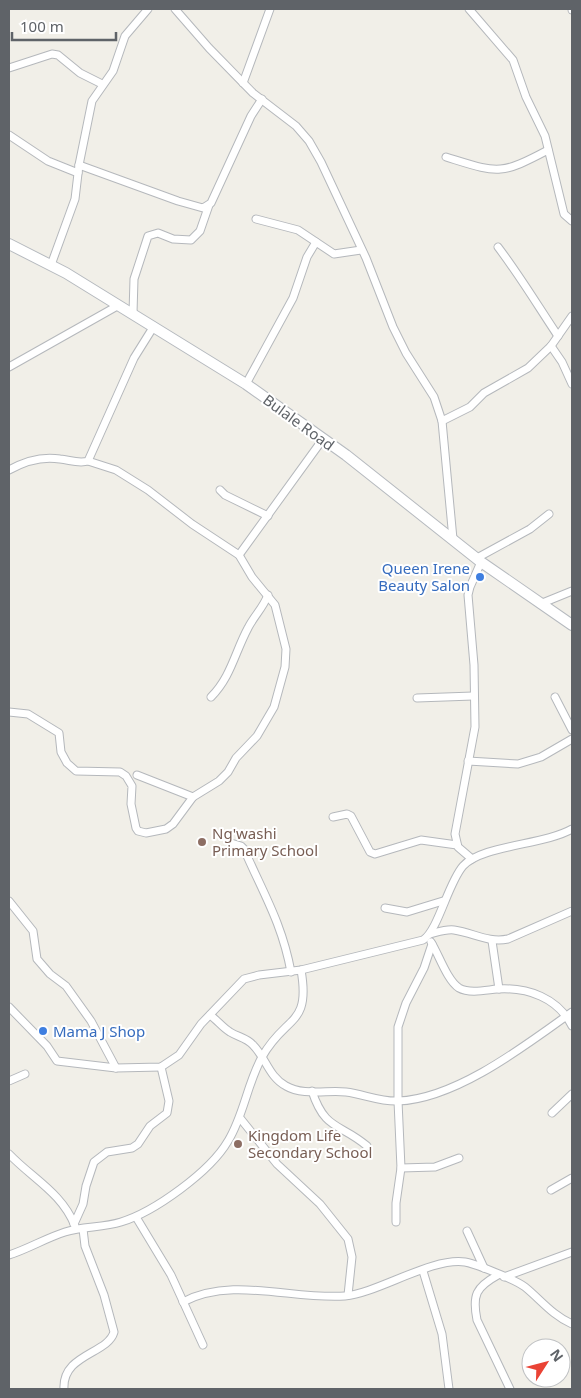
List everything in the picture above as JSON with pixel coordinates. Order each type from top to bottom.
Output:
[{"type":"street","points":[[51,265],[70,220],[92,101],[102,84],[113,71],[126,36],[148,9]]},
{"type":"street","points":[[175,9],[243,83],[282,113],[309,141],[333,186],[393,327],[406,353],[430,389],[442,421],[453,539]]},
{"type":"street","points":[[243,83],[270,9]]},
{"type":"street","points":[[469,9],[513,60],[526,97],[545,136],[564,214],[572,221]]},
{"type":"street","points":[[9,68],[52,54],[58,55],[80,73],[102,84]]},
{"type":"street","points":[[133,314],[134,279],[148,236],[158,233],[173,239],[191,240],[200,231],[209,205],[251,116],[262,99]]},
{"type":"street","points":[[9,135],[48,161],[78,173]]},
{"type":"street","points":[[446,157],[483,169],[501,171],[523,164],[548,150]]},
{"type":"street","points":[[79,165],[200,208],[209,205]]},
{"type":"street","points":[[256,218],[287,226],[334,254],[361,250]]},
{"type":"street","points":[[246,384],[294,298],[302,270],[316,242]]},
{"type":"street","name":"Bulale Road","points":[[9,244],[51,265],[119,305],[246,384],[323,439],[479,560],[539,604],[572,625]]},
{"type":"street","points":[[498,247],[528,287],[536,305],[558,336]]},
{"type":"street","points":[[9,367],[119,305]]},
{"type":"street","points":[[442,421],[470,406],[484,393],[528,368],[551,346],[572,316]]},
{"type":"street","points":[[88,461],[134,358],[154,326]]},
{"type":"street","points":[[551,346],[562,362],[572,384]]},
{"type":"street","points":[[239,555],[323,439]]},
{"type":"street","points":[[9,470],[25,462],[45,458],[78,462],[88,461],[116,470],[141,485],[192,524],[239,555],[274,605],[286,649],[285,667],[274,707],[257,736],[236,758],[224,776],[193,797],[172,824],[166,828],[146,833],[138,831],[131,804],[132,786],[126,776],[120,772],[76,771],[67,763],[61,752],[59,733],[28,714],[9,712]]},
{"type":"street","points":[[220,490],[225,495],[268,516]]},
{"type":"street","points":[[472,860],[457,845],[455,834],[474,738],[474,665],[468,595],[470,586],[479,560],[530,529],[549,514]]},
{"type":"street","points":[[539,604],[572,591]]},
{"type":"street","points":[[210,697],[229,673],[247,630],[262,611],[268,595]]},
{"type":"street","points":[[418,698],[473,696]]},
{"type":"street","points":[[555,698],[572,730]]},
{"type":"street","points":[[468,761],[518,764],[541,757],[572,738]]},
{"type":"street","points":[[137,775],[193,797]]},
{"type":"street","points":[[333,817],[351,816],[370,852],[375,854],[421,840],[457,845]]},
{"type":"street","points":[[396,1222],[396,1203],[401,1168],[398,1101],[398,1027],[406,1003],[424,968],[430,938],[443,901],[463,866],[472,860],[497,851],[554,838],[572,829]]},
{"type":"street","points":[[231,843],[241,846],[244,850],[278,921],[286,944],[291,972]]},
{"type":"street","points":[[9,901],[33,931],[37,959],[50,974],[66,986],[91,1021],[116,1068]]},
{"type":"street","points":[[385,908],[407,912],[443,901]]},
{"type":"street","points":[[9,1007],[47,1046],[57,1061],[116,1068],[161,1067],[179,1055],[210,1015],[244,979],[259,975],[301,970],[394,948],[454,930],[492,941],[508,940],[572,912]]},
{"type":"street","points":[[430,938],[446,971],[459,987],[467,991],[498,989],[533,992],[570,1014],[572,1026]]},
{"type":"street","points":[[492,941],[498,989]]},
{"type":"street","points":[[9,1255],[77,1227],[103,1226],[136,1217],[180,1189],[209,1165],[229,1141],[240,1118],[262,1056],[302,1009],[305,990],[301,970]]},
{"type":"street","points":[[210,1015],[227,1030],[247,1040],[262,1056],[268,1069],[278,1080],[294,1089],[312,1092],[347,1092],[398,1101],[437,1093],[487,1069],[570,1014]]},
{"type":"street","points":[[77,1227],[94,1162],[107,1152],[132,1148],[138,1144],[150,1126],[167,1113],[170,1101],[161,1067]]},
{"type":"street","points":[[9,1081],[25,1074]]},
{"type":"street","points":[[312,1092],[318,1110],[324,1116],[340,1130],[367,1146]]},
{"type":"street","points":[[552,1113],[572,1094]]},
{"type":"street","points":[[240,1118],[277,1164],[320,1204],[348,1240],[352,1257],[348,1295]]},
{"type":"street","points":[[9,1154],[50,1189],[62,1202],[77,1227],[104,1295],[114,1332],[106,1344],[77,1361],[68,1375],[64,1389]]},
{"type":"street","points":[[401,1168],[436,1167],[459,1158]]},
{"type":"street","points":[[551,1190],[572,1178]]},
{"type":"street","points":[[136,1217],[171,1275],[203,1345]]},
{"type":"street","points":[[467,1231],[484,1268]]},
{"type":"street","points":[[510,1389],[476,1320],[475,1299],[481,1285],[501,1276],[572,1252]]},
{"type":"street","points":[[184,1302],[196,1296],[214,1292],[275,1290],[320,1296],[348,1295],[423,1271],[463,1262],[484,1268],[520,1283],[549,1311],[572,1324]]},
{"type":"street","points":[[423,1271],[438,1319],[445,1350],[449,1389]]},
{"type":"place","name":"Queen Irene Beauty Salon","points":[[480,577]]},
{"type":"place","name":"Ng'washi Primary School","points":[[202,842]]},
{"type":"place","name":"Mama J Shop","points":[[43,1031]]},
{"type":"place","name":"Kingdom Life Secondary School","points":[[238,1144]]}]
